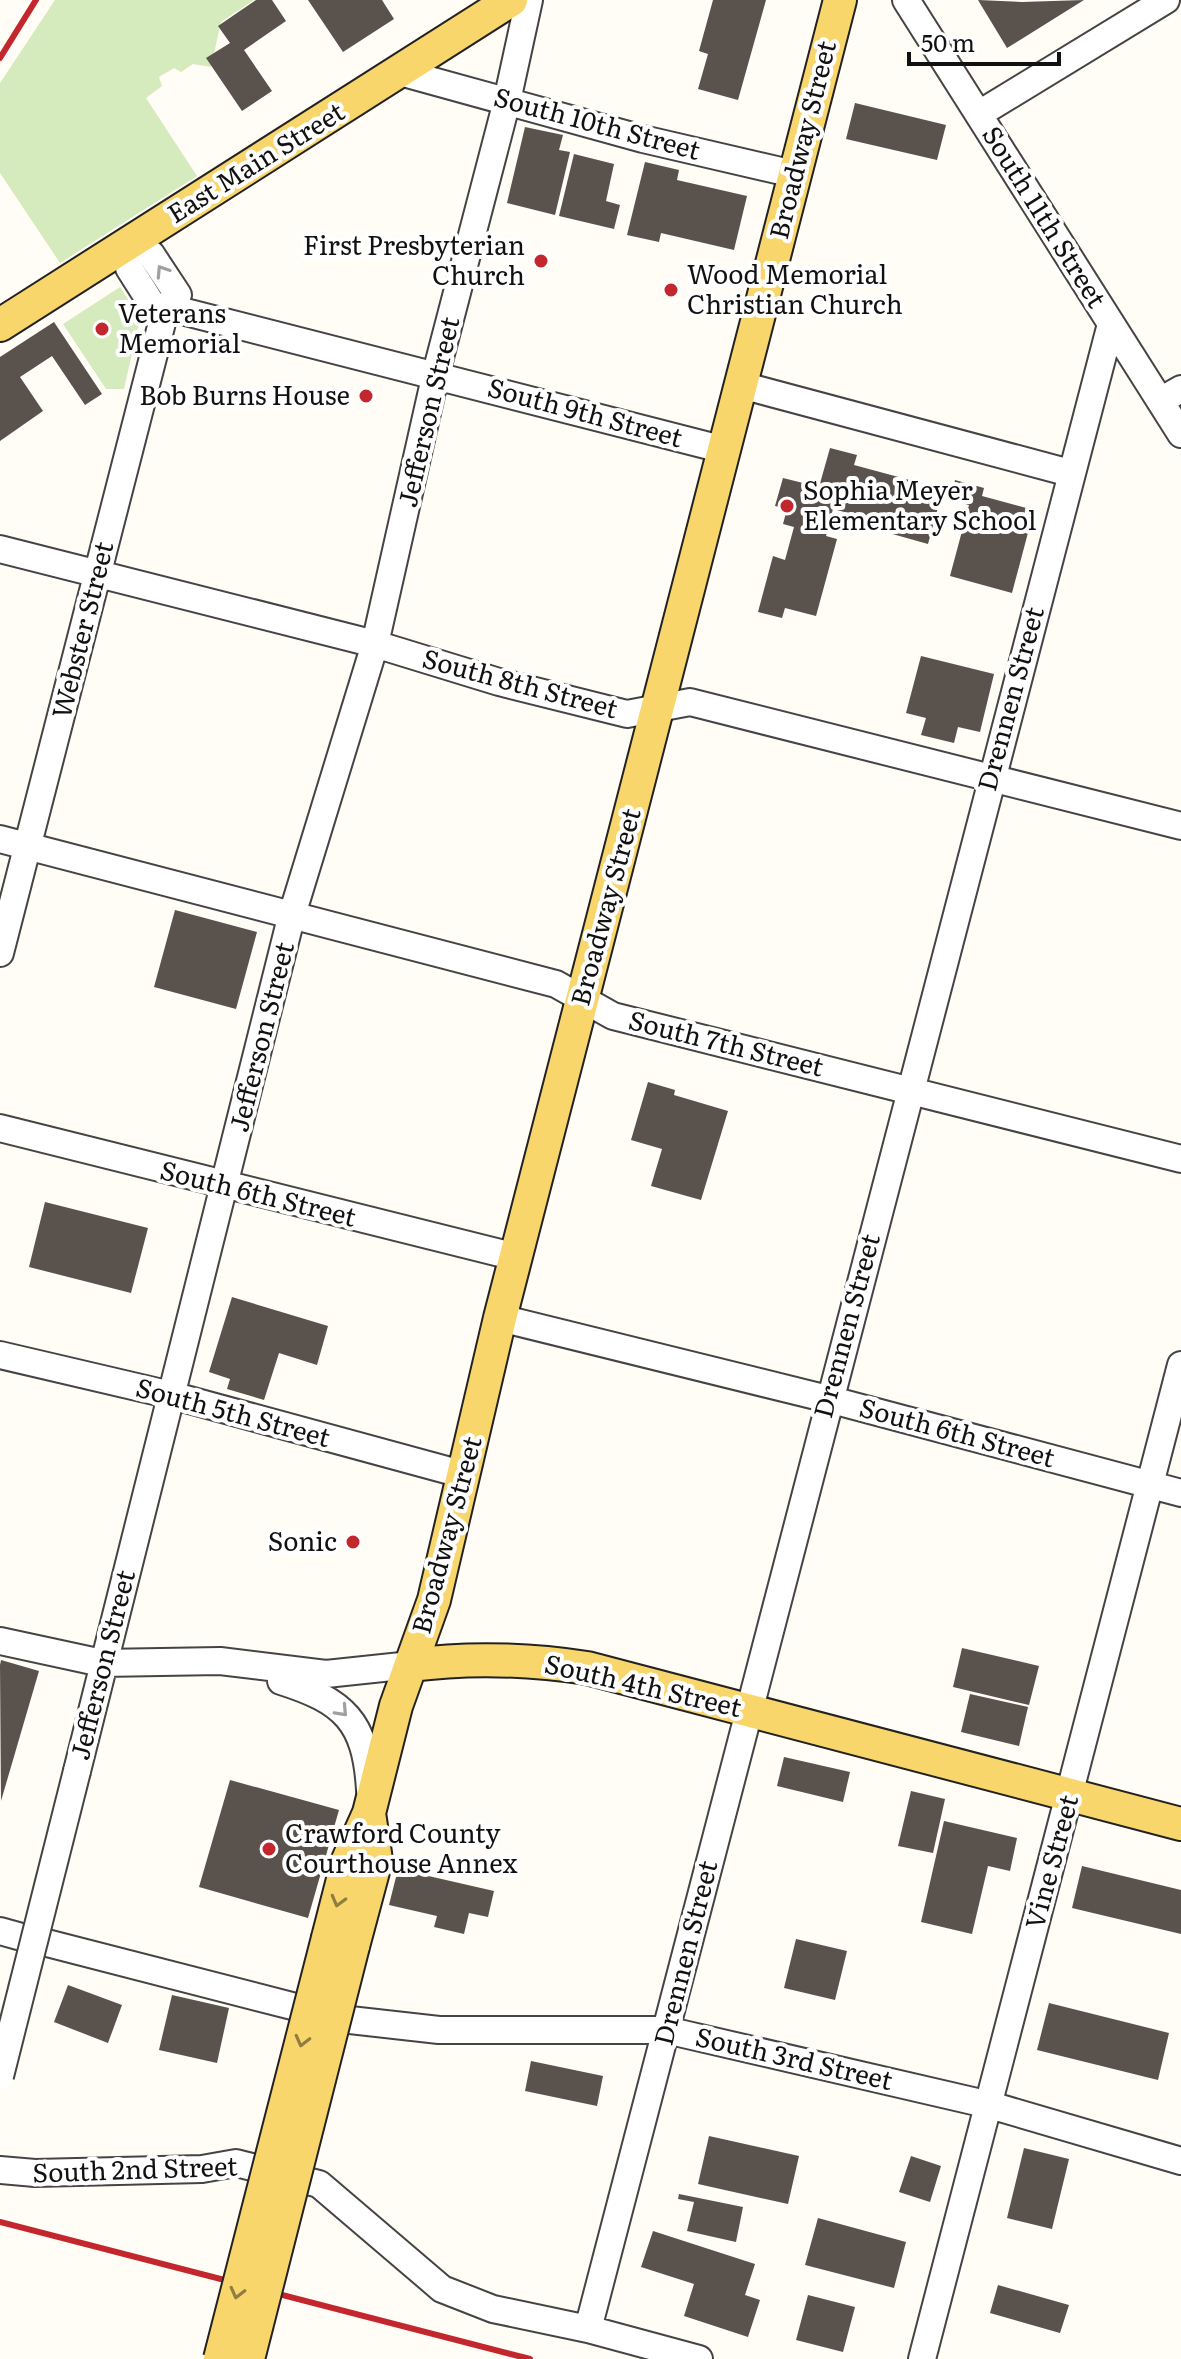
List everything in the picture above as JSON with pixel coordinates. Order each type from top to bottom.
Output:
[{"type":"main road","name":"East Main Street","points":[[0,325],[511,0]]},
{"type":"main road","name":"Broadway Street","points":[[341,1942],[348,1860],[370,1810],[411,1665],[434,1600],[500,1318],[840,0]]},
{"type":"main road","name":"South 4th Street","points":[[411,1665],[461,1658],[522,1658],[587,1668],[1181,1824]]},
{"type":"main road","points":[[220,2359],[341,1942]]},
{"type":"main road","points":[[248,2359],[341,1942]]},
{"type":"street","name":"Jefferson Street","points":[[0,2076],[102,1663],[226,1187],[291,918],[375,644],[436,373],[507,101],[529,0]]},
{"type":"street","name":"South 11th Street","points":[[906,0],[1111,324],[1171,395],[1181,434]]},
{"type":"street","points":[[979,114],[1166,0]]},
{"type":"street","name":"South 10th Street","points":[[400,72],[643,139],[794,174]]},
{"type":"street","points":[[127,244],[129,268],[155,309],[166,307]]},
{"type":"street","name":"South 9th Street","points":[[166,307],[436,373],[725,450]]},
{"type":"street","name":"Webster Street","points":[[0,953],[166,307]]},
{"type":"street","name":"Drennen Street","points":[[588,2329],[828,1399],[1111,324]]},
{"type":"street","points":[[741,385],[1070,473]]},
{"type":"street","name":"South 8th Street","points":[[0,549],[375,644],[499,682],[627,714],[690,702],[1181,826]]},
{"type":"street","name":"South 7th Street","points":[[0,839],[291,918],[556,984],[613,1016],[1181,1159]]},
{"type":"street","name":"South 6th Street","points":[[0,1128],[226,1187],[516,1257]]},
{"type":"street","name":"South 6th Street","points":[[500,1318],[828,1399],[1181,1493]]},
{"type":"street","name":"South 5th Street","points":[[0,1355],[171,1395],[465,1475]]},
{"type":"street","name":"Vine Street","points":[[922,2359],[1181,1365]]},
{"type":"street","name":"South 4th Street","points":[[0,1641],[102,1663],[220,1661],[326,1674],[411,1665]]},
{"type":"street","points":[[220,1661],[313,1691],[347,1713],[368,1759],[370,1810]]},
{"type":"street","points":[[47,1943],[292,2006]]},
{"type":"street","name":"South 3rd Street","points":[[350,2020],[439,2030],[666,2030],[990,2105],[1181,2161]]},
{"type":"street","name":"South 2nd Street","points":[[0,2170],[35,2173],[141,2171],[202,2169],[236,2163],[319,2184],[442,2289],[493,2309],[588,2329],[699,2359]]},
{"type":"green space","points":[[55,0],[254,0],[221,22],[211,67],[193,64],[181,72],[174,68],[159,77],[162,86],[146,98],[197,176],[60,263],[0,173],[0,83]]},
{"type":"green space","points":[[120,287],[140,318],[124,389],[106,389],[63,324]]},
{"type":"building","points":[[256,0],[272,0],[286,21],[244,50],[272,91],[242,111],[206,58],[230,43],[218,26]]},
{"type":"building","points":[[308,0],[382,0],[394,19],[343,52]]},
{"type":"building","points":[[713,0],[766,0],[738,100],[698,89],[708,54],[699,51]]},
{"type":"building","points":[[978,0],[1022,2],[1084,0],[1007,48]]},
{"type":"building","points":[[855,103],[946,125],[937,160],[846,139]]},
{"type":"building","points":[[525,127],[563,135],[559,150],[570,152],[555,215],[507,203]]},
{"type":"building","points":[[574,154],[614,164],[606,201],[620,205],[614,229],[559,216]]},
{"type":"building","points":[[645,162],[679,170],[677,180],[747,196],[734,250],[661,233],[659,242],[627,235]]},
{"type":"building","points":[[54,322],[102,394],[85,405],[52,356],[20,377],[43,411],[0,441],[0,357]]},
{"type":"building","points":[[830,448],[857,455],[854,465],[943,489],[928,544],[864,526],[867,518],[833,509],[826,536],[837,539],[816,616],[785,608],[782,618],[758,612],[773,556],[785,560],[794,527],[783,524],[787,509],[775,506],[783,478],[819,487]]},
{"type":"building","points":[[955,480],[984,488],[982,496],[1034,510],[1012,593],[950,576],[969,505],[950,500]]},
{"type":"building","points":[[921,656],[994,674],[980,732],[958,727],[954,743],[921,735],[926,718],[906,713]]},
{"type":"building","points":[[175,910],[257,932],[236,1009],[154,987]]},
{"type":"building","points":[[648,1082],[675,1090],[674,1095],[728,1111],[701,1200],[651,1186],[662,1149],[631,1140]]},
{"type":"building","points":[[45,1202],[148,1228],[131,1293],[29,1267]]},
{"type":"building","points":[[232,1297],[328,1326],[317,1365],[279,1353],[264,1400],[227,1389],[230,1379],[209,1372]]},
{"type":"building","points":[[962,1648],[1039,1666],[1029,1705],[953,1687]]},
{"type":"building","points":[[1,1660],[39,1671],[1,1801],[0,1665]]},
{"type":"building","points":[[970,1694],[1028,1707],[1019,1746],[961,1732]]},
{"type":"building","points":[[784,1757],[850,1772],[843,1802],[777,1786]]},
{"type":"building","name":"Crawford County Courthouse Annex","points":[[230,1780],[339,1810],[308,1918],[199,1887]]},
{"type":"building","points":[[911,1791],[945,1799],[933,1853],[898,1846]]},
{"type":"building","points":[[944,1821],[1017,1838],[1010,1871],[988,1866],[972,1934],[921,1922]]},
{"type":"building","points":[[1082,1866],[1181,1890],[1181,1934],[1072,1908]]},
{"type":"building","points":[[398,1869],[494,1891],[488,1917],[469,1913],[464,1934],[434,1927],[437,1916],[389,1905]]},
{"type":"building","points":[[796,1939],[847,1951],[835,2000],[784,1988]]},
{"type":"building","points":[[68,1985],[122,2005],[108,2043],[54,2022]]},
{"type":"building","points":[[172,1995],[229,2008],[217,2063],[159,2050]]},
{"type":"building","points":[[1049,2003],[1169,2033],[1158,2080],[1037,2050]]},
{"type":"building","points":[[531,2061],[603,2076],[597,2106],[525,2091]]},
{"type":"building","points":[[709,2136],[799,2156],[788,2204],[698,2184]]},
{"type":"building","points":[[1024,2148],[1069,2159],[1052,2229],[1007,2218]]},
{"type":"building","points":[[911,2156],[941,2166],[930,2202],[899,2192]]},
{"type":"building","points":[[679,2194],[743,2207],[736,2242],[687,2231],[694,2202],[678,2199]]},
{"type":"building","points":[[818,2218],[906,2242],[894,2288],[805,2265]]},
{"type":"building","points":[[653,2231],[755,2264],[745,2295],[760,2300],[748,2337],[684,2316],[694,2284],[641,2267]]},
{"type":"building","points":[[998,2285],[1069,2305],[1060,2333],[990,2313]]},
{"type":"building","points":[[808,2295],[855,2307],[843,2352],[796,2340]]},
{"type":"railway","points":[[0,58],[36,0]]},
{"type":"railway","points":[[0,2222],[530,2359]]},
{"type":"place","name":"First Presbyterian Church","points":[[541,261]]},
{"type":"place","name":"Wood Memorial Christian Church","points":[[671,290]]},
{"type":"place","name":"Veterans Memorial","points":[[102,329]]},
{"type":"place","name":"Bob Burns House","points":[[366,396]]},
{"type":"place","name":"Sophia Meyer Elementary School","points":[[787,506]]},
{"type":"place","name":"Sonic","points":[[353,1542]]},
{"type":"place","name":"Crawford County Courthouse Annex","points":[[269,1849]]}]
